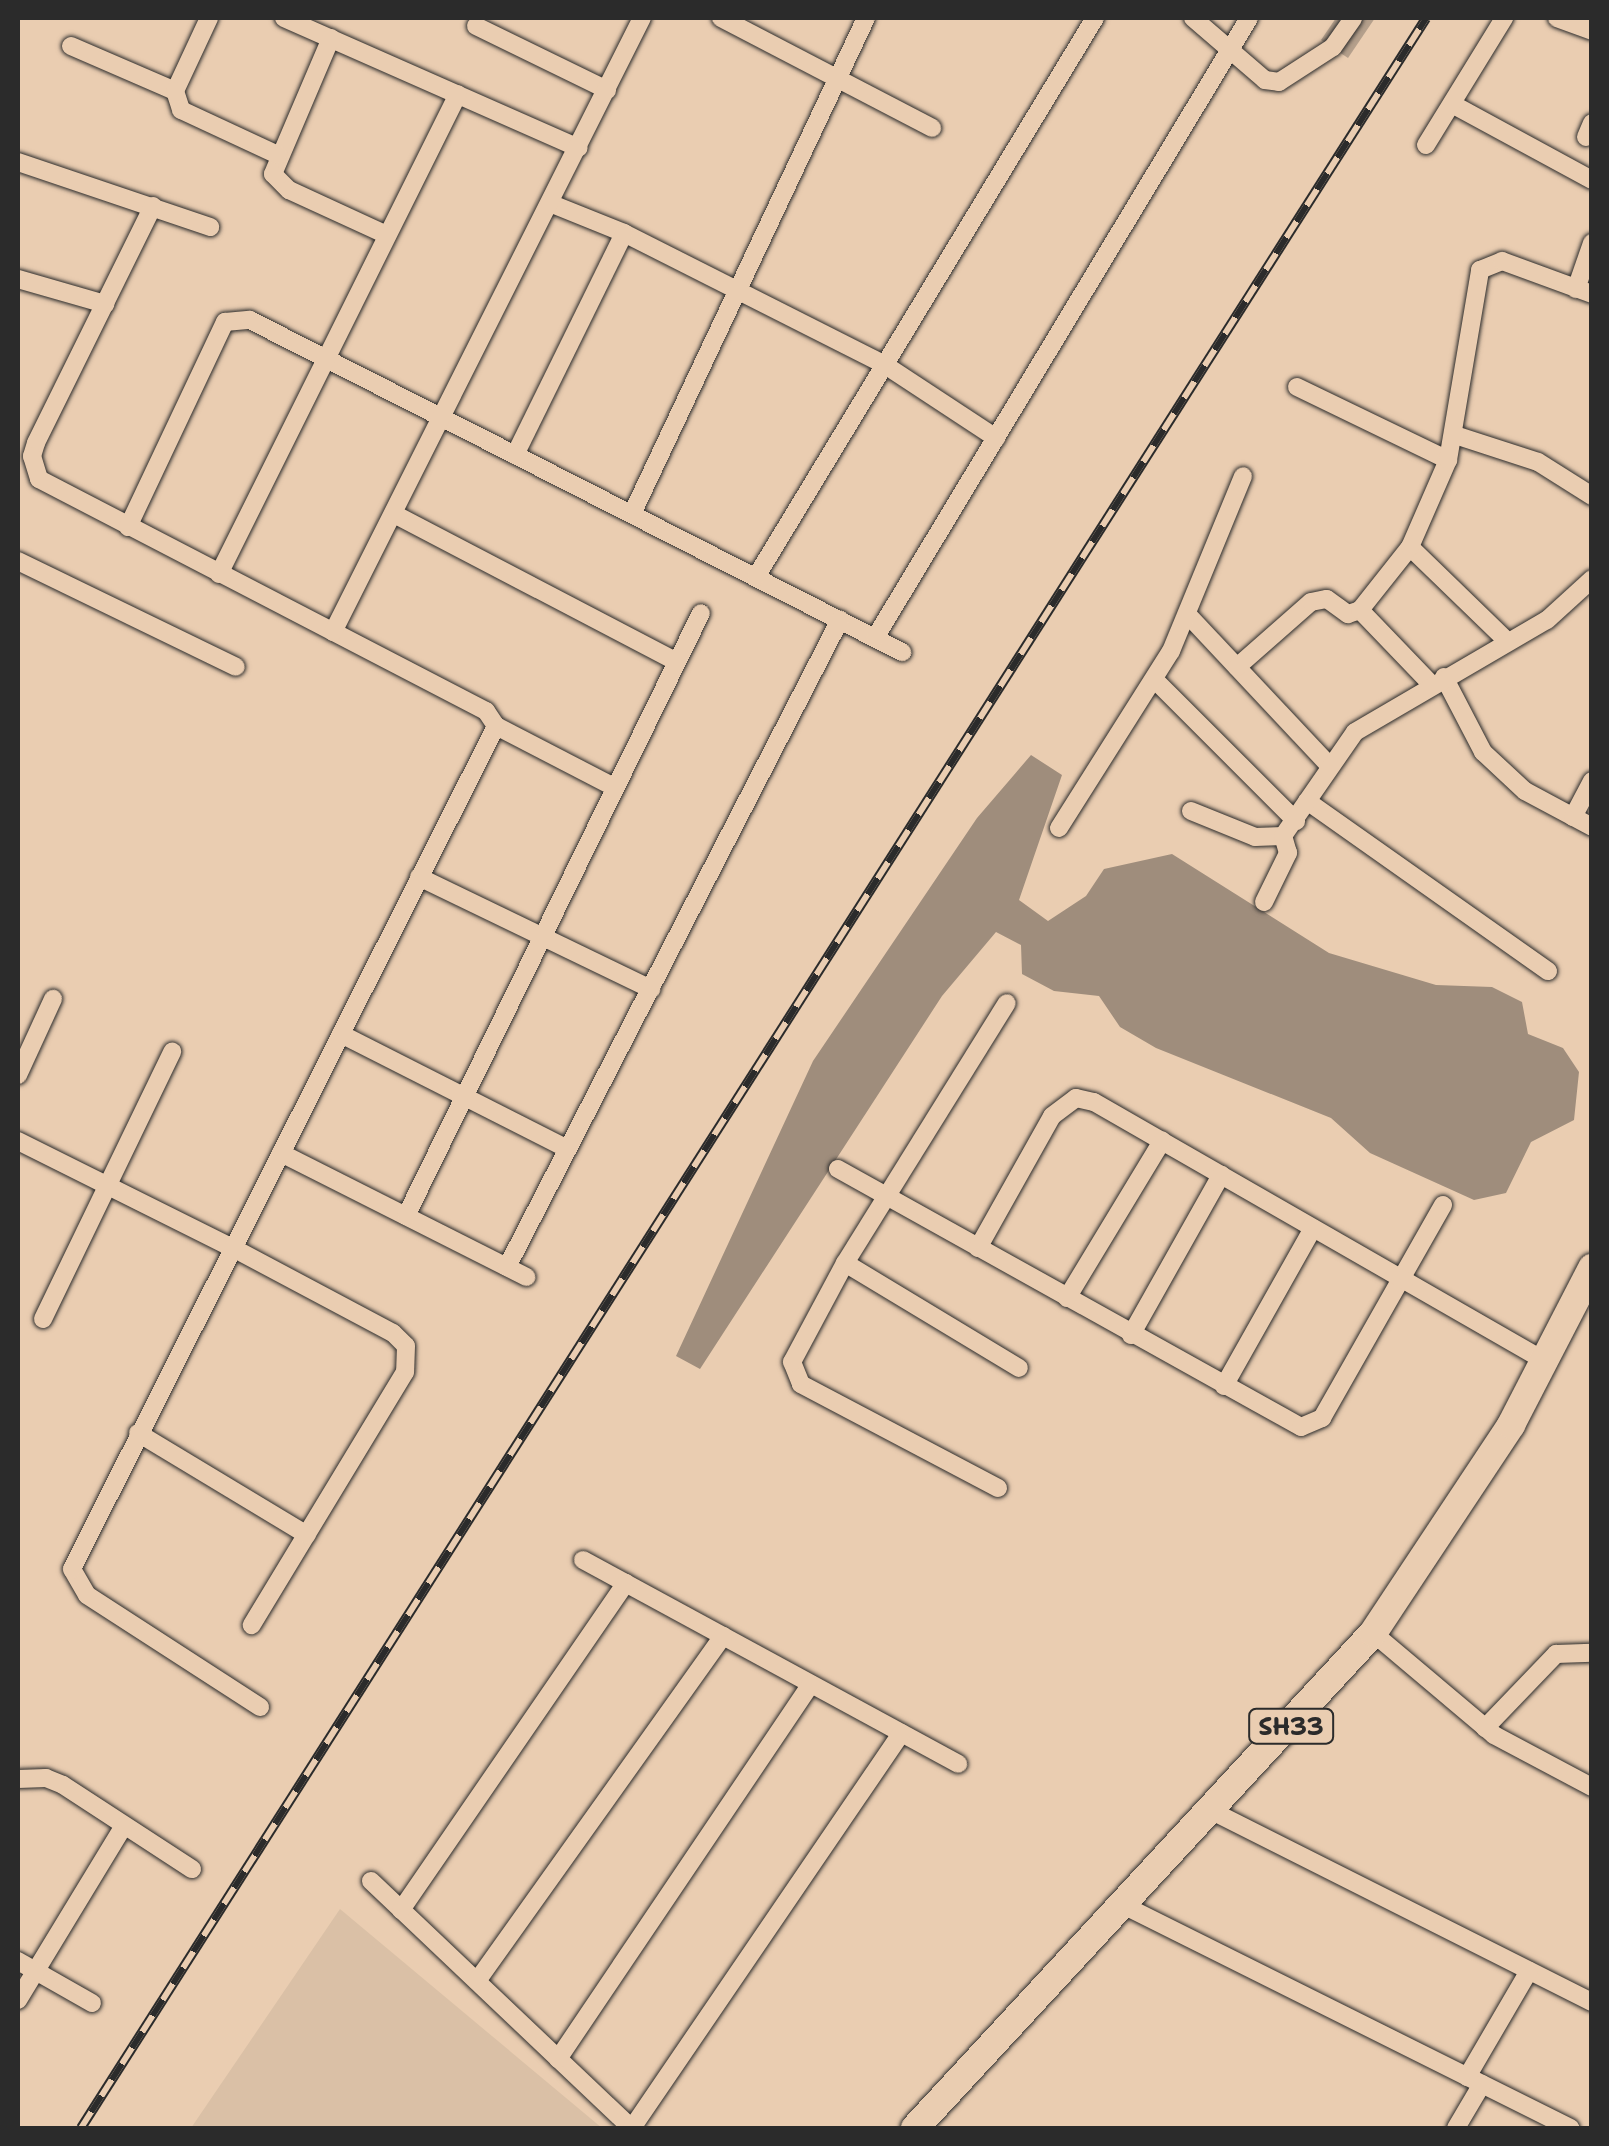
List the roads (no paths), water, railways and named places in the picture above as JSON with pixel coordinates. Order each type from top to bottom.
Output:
[{"type":"main road","name":"SH33","points":[[915,2128],[1373,1633],[1470,1492],[1545,1361],[1592,1268]]},
{"type":"street","points":[[208,18],[174,91],[181,110],[278,155]]},
{"type":"street","points":[[284,18],[579,148]]},
{"type":"street","points":[[333,632],[552,204],[642,18]]},
{"type":"street","points":[[721,18],[932,128]]},
{"type":"street","points":[[632,514],[866,18]]},
{"type":"street","points":[[756,577],[1095,18]]},
{"type":"street","points":[[1193,18],[1265,80],[1278,82],[1333,48],[1353,18]]},
{"type":"street","points":[[875,638],[1250,18]]},
{"type":"street","points":[[1426,146],[1504,18]]},
{"type":"street","points":[[1557,18],[1592,31]]},
{"type":"street","points":[[476,26],[607,90]]},
{"type":"street","points":[[330,38],[278,155],[278,183],[387,234]]},
{"type":"street","points":[[72,46],[174,91]]},
{"type":"street","points":[[218,574],[458,94]]},
{"type":"street","points":[[1452,104],[1592,180]]},
{"type":"street","points":[[18,162],[210,227]]},
{"type":"street","points":[[552,204],[624,233],[885,366],[996,438]]},
{"type":"street","points":[[153,206],[36,443],[33,468],[39,479],[486,711],[496,726],[614,787]]},
{"type":"street","points":[[515,454],[624,233]]},
{"type":"street","points":[[1237,668],[1311,602],[1327,600],[1348,614],[1360,610],[1410,547],[1455,436],[1480,270],[1502,261],[1584,291],[1592,243]]},
{"type":"street","points":[[18,279],[105,304]]},
{"type":"street","points":[[128,527],[225,322],[250,320],[902,652]]},
{"type":"street","points":[[1297,386],[1448,460]]},
{"type":"street","points":[[1455,436],[1538,462],[1592,496]]},
{"type":"street","points":[[1059,828],[1154,679],[1186,614],[1243,476]]},
{"type":"street","points":[[394,514],[677,662]]},
{"type":"street","points":[[1410,547],[1508,642]]},
{"type":"street","points":[[18,561],[236,667]]},
{"type":"street","points":[[1192,811],[1256,838],[1283,836],[1296,821],[1328,764],[1355,732],[1437,680],[1547,620],[1592,578]]},
{"type":"street","points":[[1360,610],[1437,680],[1483,752],[1525,791],[1592,827]]},
{"type":"street","points":[[406,1216],[700,613]]},
{"type":"street","points":[[1186,614],[1328,764]]},
{"type":"street","points":[[507,1267],[840,620]]},
{"type":"street","points":[[1154,679],[1296,821]]},
{"type":"street","points":[[260,1707],[76,1584],[78,1552],[496,726]]},
{"type":"street","points":[[1573,817],[1592,781]]},
{"type":"street","points":[[1307,802],[1548,972]]},
{"type":"street","points":[[1264,902],[1288,853],[1283,836]]},
{"type":"street","points":[[419,876],[651,989]]},
{"type":"street","points":[[18,1075],[53,999]]},
{"type":"street","points":[[998,1488],[795,1375],[795,1349],[1007,1003]]},
{"type":"street","points":[[340,1034],[568,1149]]},
{"type":"street","points":[[42,1319],[172,1052]]},
{"type":"street","points":[[978,1248],[1062,1103],[1094,1102],[1545,1361]]},
{"type":"street","points":[[18,1141],[234,1248],[393,1333],[406,1346],[405,1372],[252,1625]]},
{"type":"street","points":[[1067,1298],[1162,1141]]},
{"type":"street","points":[[281,1153],[526,1277]]},
{"type":"street","points":[[838,1169],[1290,1424],[1312,1426],[1443,1205]]},
{"type":"street","points":[[1132,1334],[1220,1175]]},
{"type":"street","points":[[1224,1386],[1313,1228]]},
{"type":"street","points":[[845,1262],[1019,1368]]},
{"type":"street","points":[[138,1432],[306,1535]]},
{"type":"street","points":[[583,1560],[958,1764]]},
{"type":"street","points":[[401,1910],[626,1583]]},
{"type":"street","points":[[1373,1633],[1486,1728],[1592,1787]]},
{"type":"street","points":[[477,1982],[723,1636]]},
{"type":"street","points":[[1486,1728],[1556,1654],[1592,1653]]},
{"type":"street","points":[[558,2058],[811,1684]]},
{"type":"street","points":[[372,1882],[632,2128],[901,1733]]},
{"type":"street","points":[[18,1779],[46,1778],[192,1869]]},
{"type":"street","points":[[1212,1811],[1592,2002]]},
{"type":"street","points":[[18,2000],[124,1826]]},
{"type":"street","points":[[1124,1905],[1474,2080],[1548,2124],[1570,2128]]},
{"type":"street","points":[[18,1961],[92,2003]]},
{"type":"street","points":[[1456,2128],[1474,2080],[1529,1970]]},
{"type":"railway","points":[[81,2128],[1426,18]]}]
